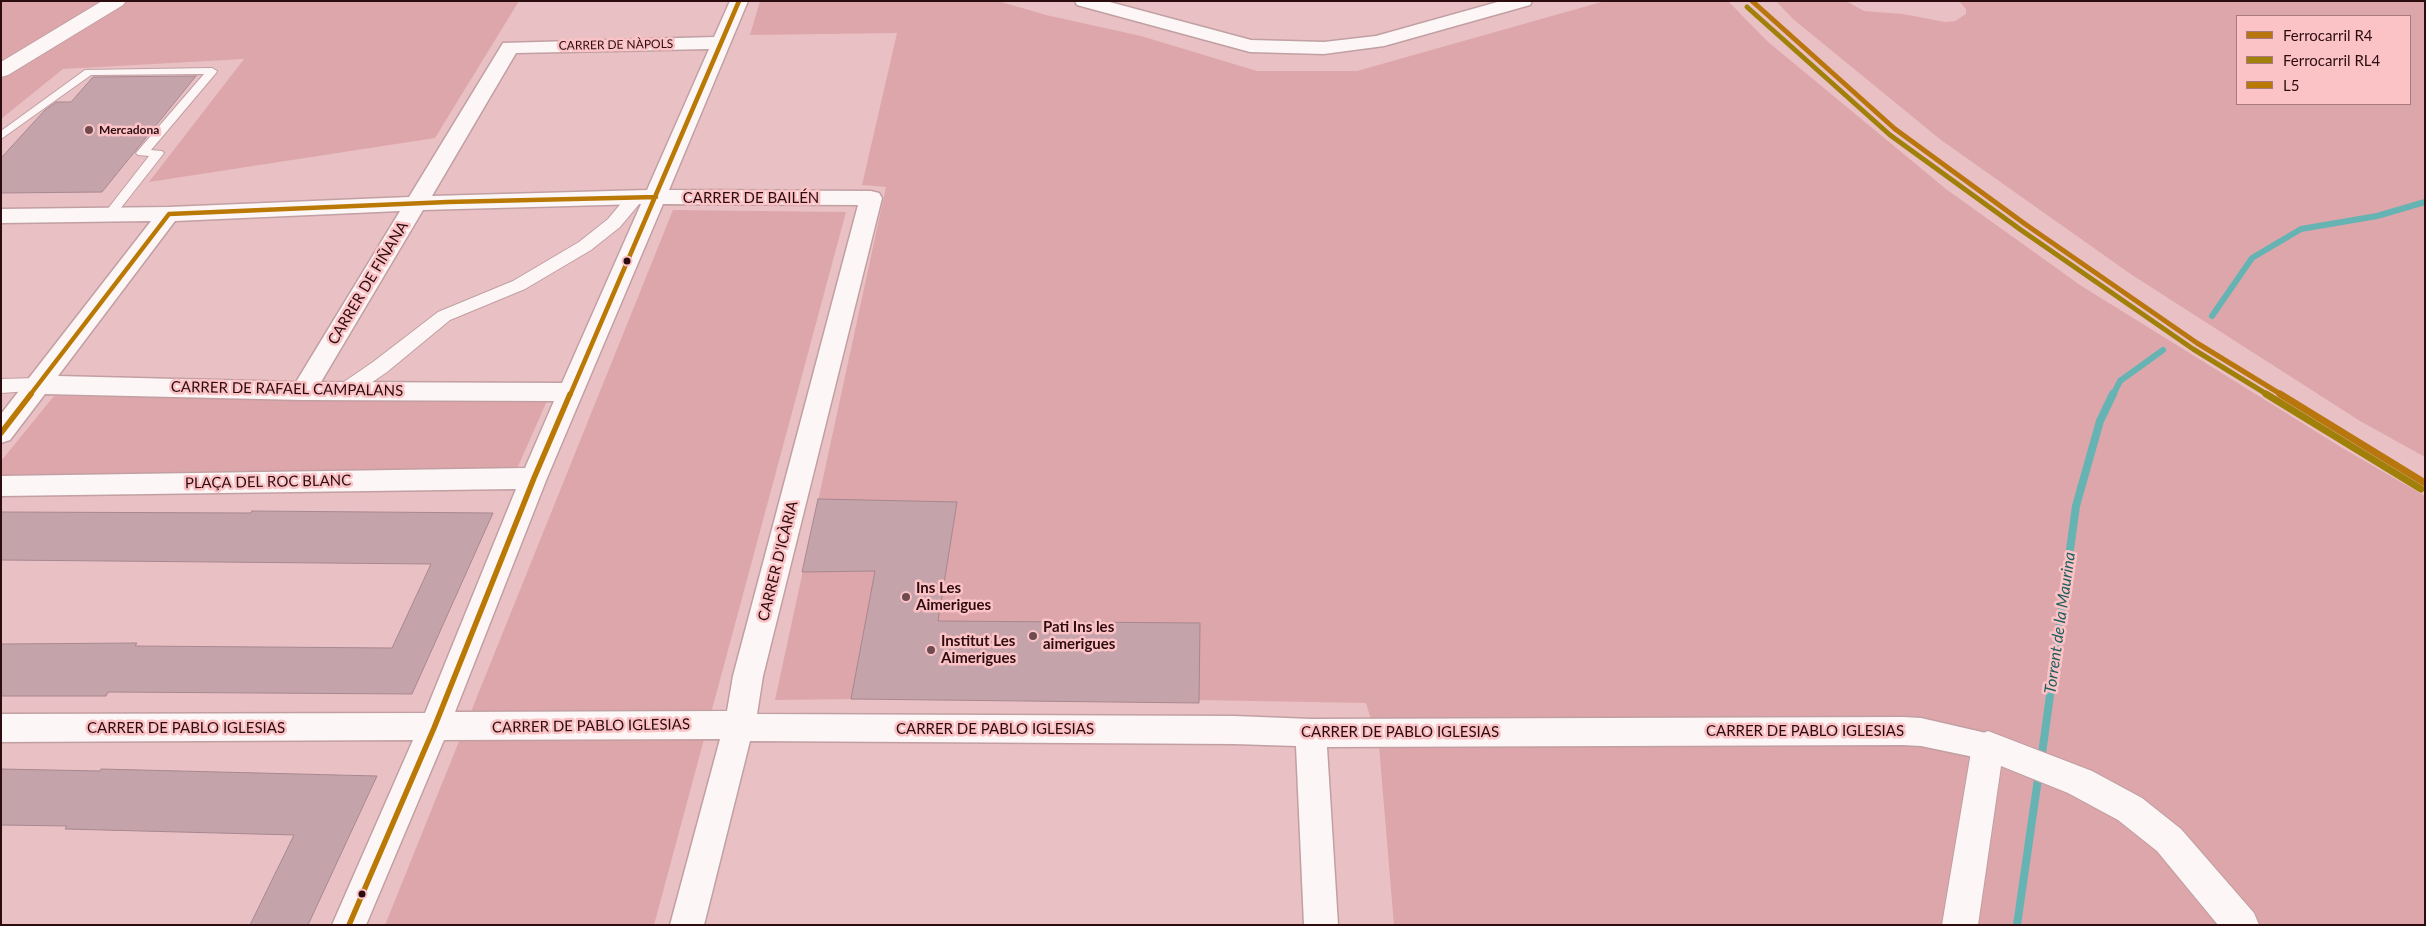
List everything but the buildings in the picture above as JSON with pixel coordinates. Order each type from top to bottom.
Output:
[{"type":"main road","points":[[1,71],[116,1]]},
{"type":"main road","points":[[1960,925],[1999,750],[2080,782],[2130,809],[2157,829],[2241,925]]},
{"type":"street","points":[[349,925],[434,728],[534,478],[572,392],[645,198],[722,43],[739,1]]},
{"type":"street","points":[[1084,1],[1250,46],[1324,48],[1376,42],[1523,1]]},
{"type":"street","points":[[1471,1],[1498,8]]},
{"type":"street","name":"CARRER DE NÀPOLS","points":[[510,47],[722,43]]},
{"type":"street","name":"CARRER DE FIÑANA","points":[[303,391],[510,47]]},
{"type":"street","points":[[345,391],[380,367],[414,337],[444,316],[518,285],[585,246],[645,198]]},
{"type":"street","name":"CARRER DE BAILÉN","points":[[1,216],[169,214],[416,203],[645,198],[871,198]]},
{"type":"street","name":"CARRER D'ICÀRIA","points":[[687,925],[729,756],[739,727],[751,666],[871,198]]},
{"type":"street","points":[[1,433],[169,214]]},
{"type":"street","name":"CARRER DE RAFAEL CAMPALANS","points":[[1,386],[38,385],[303,391],[572,392]]},
{"type":"street","name":"PLAÇA DEL ROC BLANC","points":[[1,486],[534,478]]},
{"type":"street","name":"CARRER DE PABLO IGLESIAS","points":[[1,728],[434,728],[712,725],[739,727],[1234,730],[1312,733],[1902,731],[1928,733],[1999,750]]},
{"type":"street","points":[[1312,733],[1321,925]]},
{"type":"lane","points":[[1,136],[74,81],[89,72],[212,71],[142,153],[158,153],[109,215]]},
{"type":"shaded area","points":[[1,1],[519,1],[435,138],[149,182],[244,59],[63,69],[1,119]]},
{"type":"shaded area","points":[[760,1],[998,1],[1046,15],[1141,36],[1257,71],[1357,71],[1605,1],[1728,1],[1767,41],[1946,189],[2080,285],[2344,449],[2425,496],[2425,925],[1394,925],[1379,746],[1366,703],[1028,697],[775,700],[886,187],[862,185],[897,33],[750,35]]},
{"type":"shaded area","points":[[1776,1],[1846,1],[1864,11],[1903,14],[1945,22],[1955,21],[1966,14],[1966,9],[1959,1],[2425,1],[2425,457],[2360,421],[2132,275],[1941,140],[1793,19]]},
{"type":"shaded area","points":[[673,210],[846,212],[654,925],[385,925]]},
{"type":"shaded area","points":[[54,396],[547,401],[516,471],[1,475],[1,461]]},
{"type":"waterway","name":"Torrent de la Maurina","points":[[2212,316],[2252,258],[2301,229],[2377,216],[2425,202]]},
{"type":"waterway","name":"Torrent de la Maurina","points":[[2113,395],[2120,381],[2163,350]]},
{"type":"waterway","name":"Torrent de la Maurina","points":[[2041,761],[2076,506],[2100,421],[2113,394]]},
{"type":"waterway","name":"Torrent de la Maurina","points":[[2017,925],[2039,772]]},
{"type":"rail line","name":"R4","points":[[1752,1],[1895,129],[2025,224],[2197,343],[2425,483]]},
{"type":"rail line","name":"RL4","points":[[1747,7],[1890,135],[2021,230],[2193,349],[2421,489]]},
{"type":"transit line","name":"L5","points":[[349,925],[434,728],[534,478],[739,1]]},
{"type":"transit line","name":"L5","points":[[1,433],[169,214],[448,202],[656,197]]},
{"type":"place","name":"Mercadona","points":[[89,130]]},
{"type":"place","name":"Ins Les Aimerigues","points":[[906,597]]},
{"type":"place","name":"Pati Ins les aimerigues","points":[[1033,636]]},
{"type":"place","name":"Institut Les Aimerigues","points":[[931,650]]}]
